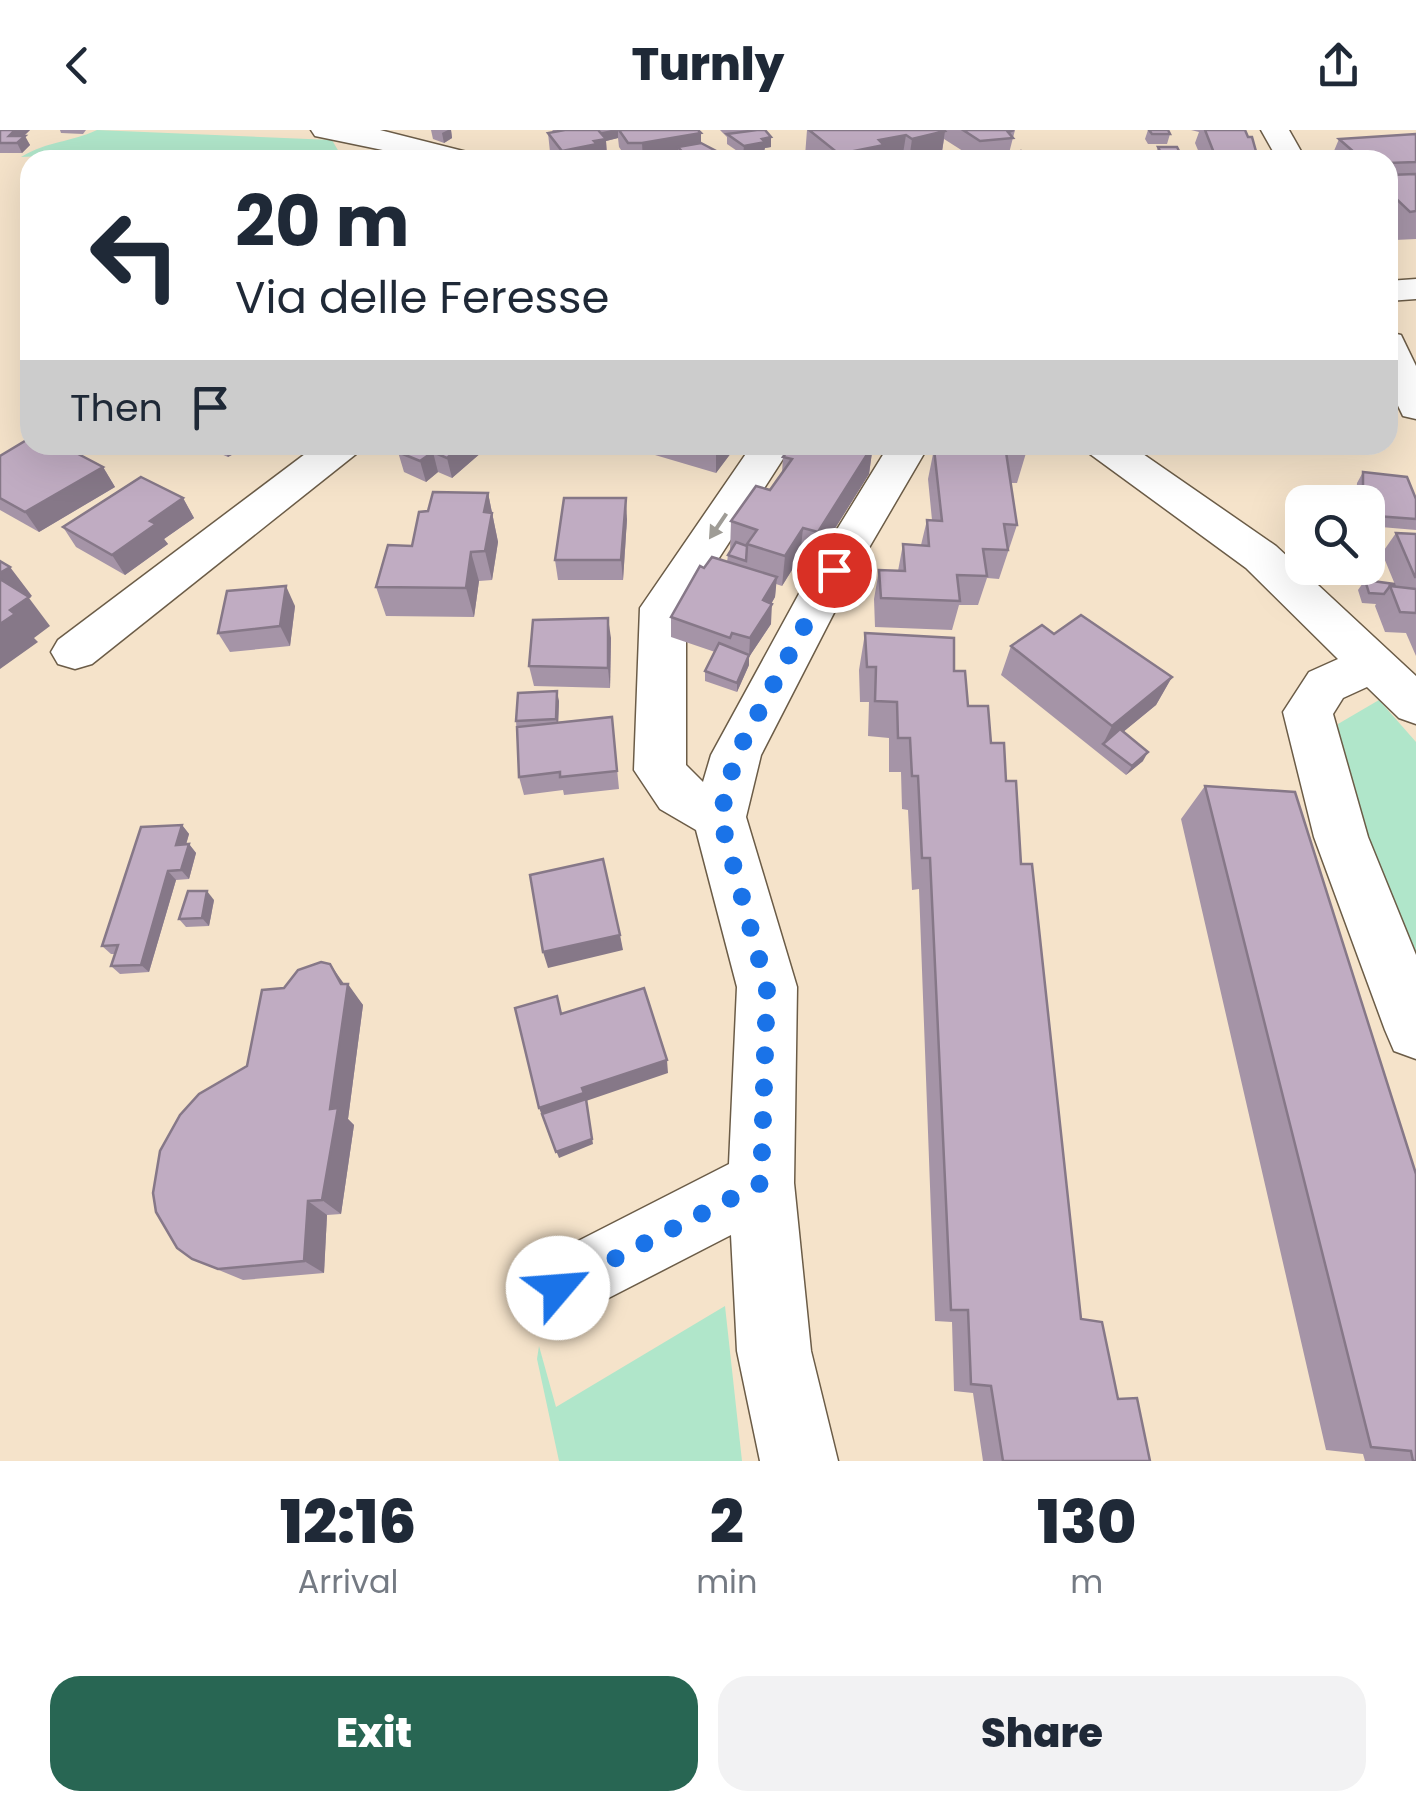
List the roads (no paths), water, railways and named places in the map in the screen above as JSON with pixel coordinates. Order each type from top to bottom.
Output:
[{"type":"street","points":[[325,130],[384,134],[434,150]]},
{"type":"street","points":[[1398,366],[1416,408]]},
{"type":"street","points":[[75,652],[329,455]]},
{"type":"street","points":[[720,817],[678,794],[660,770],[663,608],[765,455]]},
{"type":"street","points":[[800,1461],[774,1352],[761,1183],[767,988],[720,817],[736,755],[834,570],[903,455]]},
{"type":"street","points":[[1118,455],[1261,557],[1416,706]]},
{"type":"street","points":[[1371,664],[1326,685],[1308,712],[1341,838],[1416,1030]]},
{"type":"street","points":[[558,1288],[761,1183]]}]
